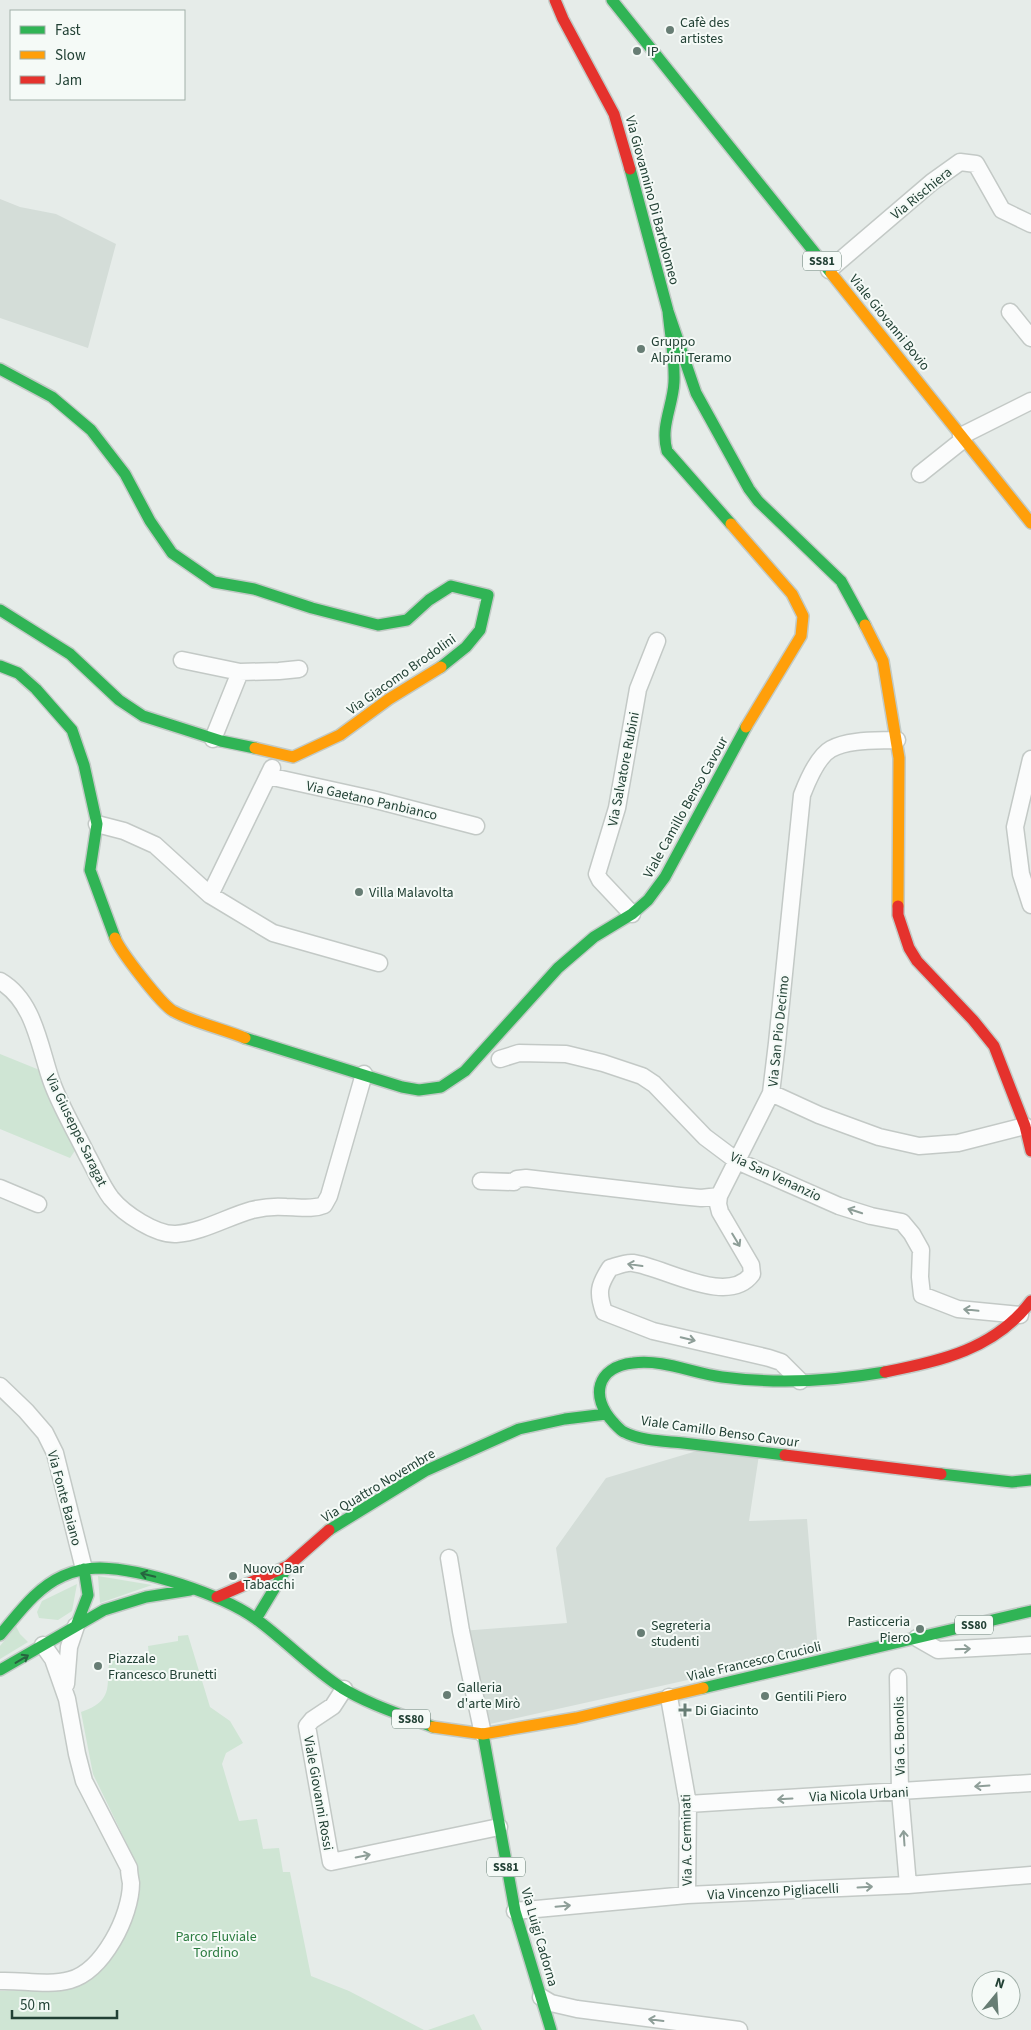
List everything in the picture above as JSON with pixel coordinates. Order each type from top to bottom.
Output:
[{"type":"main road","name":"Via Giovannino Di Bartolomeo","points":[[556,0],[563,19],[614,114],[668,311],[696,393],[711,422]]},
{"type":"main road","name":"Viale Giovanni Bovio","points":[[612,0],[1031,523]]},
{"type":"main road","points":[[662,437],[672,398],[674,381],[668,311]]},
{"type":"main road","name":"Via Giacomo Brodolini","points":[[0,369],[52,397],[91,430],[125,474],[150,521],[172,553],[214,582],[254,589],[312,608],[378,625],[406,620],[429,600],[451,586],[488,595],[480,630],[466,647],[436,670],[389,699],[340,735],[292,757],[213,738],[142,716],[119,700],[70,654],[0,610]]},
{"type":"main road","points":[[662,437],[671,422],[685,412],[696,393]]},
{"type":"main road","points":[[672,398],[685,412],[702,416],[711,422],[749,489],[776,518],[831,569],[849,593],[882,662],[897,740],[898,915],[909,948],[917,961],[973,1020],[994,1046],[1025,1126],[1031,1151]]},
{"type":"main road","name":"Viale Camillo Benso Cavour","points":[[97,824],[90,870],[118,945],[144,980],[171,1010],[262,1044],[419,1090],[441,1087],[465,1071],[558,968],[594,937],[632,914],[648,900],[665,876],[753,715],[801,636],[802,616],[792,594],[667,452],[662,437]]},
{"type":"main road","points":[[0,666],[18,673],[36,689],[72,730],[84,765],[97,824]]},
{"type":"main road","name":"Viale Camillo Benso Cavour","points":[[1031,1301],[1020,1315],[995,1338],[956,1355],[897,1371],[864,1376],[800,1381],[723,1376],[653,1362],[630,1363],[604,1376],[598,1389],[606,1414],[623,1432],[647,1439],[1012,1482],[1031,1480]]},
{"type":"main road","name":"Via Quattro Novembre","points":[[217,1596],[288,1566],[332,1527],[425,1471],[519,1429],[565,1419],[606,1414]]},
{"type":"main road","name":"Via Quattro Novembre","points":[[256,1619],[274,1593],[288,1566]]},
{"type":"main road","name":"SS80","points":[[0,1635],[24,1612],[39,1590],[54,1580],[84,1569],[112,1568],[128,1571],[163,1579],[217,1596],[256,1619],[303,1660],[344,1689],[392,1712],[453,1731],[483,1734]]},
{"type":"main road","points":[[76,1626],[88,1595],[84,1569]]},
{"type":"main road","name":"SS80","points":[[0,1670],[20,1660],[40,1641],[76,1626],[115,1605],[195,1589]]},
{"type":"main road","name":"Viale Francesco Crucioli","points":[[483,1734],[576,1718],[1031,1611]]},
{"type":"main road","name":"Via Luigi Cadorna","points":[[483,1734],[514,1910],[551,2029]]},
{"type":"street","name":"Via Rischiera","points":[[829,270],[932,182],[960,162],[976,164],[1002,210],[1031,224]]},
{"type":"street","points":[[1010,312],[1028,331]]},
{"type":"street","points":[[920,474],[963,438],[1031,401]]},
{"type":"street","name":"Via Salvatore Rubini","points":[[632,914],[596,874],[617,808],[638,689],[657,641]]},
{"type":"street","points":[[182,660],[240,672],[299,669]]},
{"type":"street","points":[[213,738],[240,672]]},
{"type":"street","name":"Via San Pio Decimo","points":[[719,1196],[771,1093],[802,795],[811,772],[830,750],[849,744],[897,740]]},
{"type":"street","points":[[210,895],[278,754]]},
{"type":"street","points":[[1031,759],[1015,827],[1021,874],[1031,905]]},
{"type":"street","name":"Via Gaetano Panbianco","points":[[268,776],[372,799],[476,826]]},
{"type":"street","points":[[97,824],[124,831],[155,845],[210,895],[273,933],[379,962]]},
{"type":"street","name":"Via Giuseppe Saragat","points":[[0,981],[14,991],[25,1006],[56,1092],[108,1194],[121,1209],[137,1220],[164,1232],[175,1234],[189,1232],[240,1214],[268,1207],[311,1208],[324,1204],[331,1189],[364,1074]]},
{"type":"street","name":"Via San Venanzio","points":[[500,1059],[519,1052],[566,1054],[603,1063],[642,1076],[654,1084],[704,1137],[737,1161],[839,1206],[871,1216],[902,1222],[912,1234],[921,1250],[920,1277],[922,1295],[958,1309],[1020,1315]]},
{"type":"street","points":[[771,1093],[819,1115],[879,1137],[919,1146],[958,1143],[1025,1126]]},
{"type":"street","points":[[481,1181],[514,1182],[517,1179],[526,1178],[701,1198],[719,1196],[720,1212],[751,1265],[752,1274],[748,1281],[733,1286],[710,1286],[687,1281],[668,1272],[641,1265],[624,1264],[610,1268],[602,1281],[599,1296],[604,1312],[653,1331],[781,1362],[800,1381]]},
{"type":"street","points":[[0,1188],[38,1204]]},
{"type":"street","name":"Via Fonte Baiano","points":[[0,1386],[33,1418],[45,1434],[55,1453],[84,1569]]},
{"type":"street","points":[[449,1558],[461,1631],[483,1734]]},
{"type":"street","points":[[0,1981],[57,1983],[72,1980],[96,1962],[116,1935],[127,1906],[131,1884],[129,1868],[84,1781],[77,1754],[67,1699],[66,1671],[69,1647],[76,1626]]},
{"type":"street","points":[[917,1638],[938,1650],[1031,1645]]},
{"type":"street","points":[[40,1641],[53,1659],[67,1699]]},
{"type":"street","name":"Via G. Bonolis","points":[[898,1677],[900,1792],[908,1885]]},
{"type":"street","name":"Viale Giovanni Rossi","points":[[344,1689],[333,1706],[312,1720],[307,1726],[332,1862],[499,1827]]},
{"type":"street","name":"Via A. Cerminati","points":[[668,1697],[688,1804],[687,1895]]},
{"type":"street","name":"Via Nicola Urbani","points":[[688,1804],[1031,1783]]},
{"type":"street","name":"Via Vincenzo Pigliacelli","points":[[514,1910],[687,1895],[908,1885],[1031,1876]]},
{"type":"street","points":[[541,1997],[551,2003],[577,2009],[739,2030]]},
{"type":"street","points":[[551,2029],[553,2023],[560,2015],[577,2009]]},
{"type":"shaded area","points":[[0,199],[20,207],[56,214],[116,244],[88,348],[0,318]]},
{"type":"shaded area","points":[[700,1450],[759,1455],[749,1521],[807,1519],[818,1651],[481,1726],[461,1631],[567,1623],[556,1548],[606,1478]]},
{"type":"green space","points":[[0,1054],[42,1071],[78,1146],[70,1158],[0,1129]]},
{"type":"green space","points":[[98,1576],[152,1585],[100,1603]]},
{"type":"green space","points":[[77,1584],[72,1611],[58,1620],[39,1618],[37,1612],[42,1601]]},
{"type":"green space","points":[[16,1626],[20,1634],[28,1642],[0,1659],[0,1646]]},
{"type":"green space","name":"Parco Fluviale Tordino","points":[[188,1635],[210,1707],[230,1721],[243,1743],[226,1753],[222,1764],[239,1821],[257,1819],[263,1849],[279,1848],[283,1872],[290,1872],[311,1976],[349,1991],[424,2030],[0,2030],[0,1991],[51,1989],[111,1955],[127,1931],[136,1903],[135,1865],[93,1774],[81,1712],[95,1706],[103,1699],[107,1691],[109,1665],[112,1657],[120,1650],[123,1662],[149,1656],[148,1646],[178,1641],[178,1636]]},
{"type":"green space","points":[[474,2014],[482,2030],[428,2030]]},
{"type":"traffic: fast","points":[[612,0],[831,273]]},
{"type":"traffic: fast","points":[[630,169],[668,311],[696,393],[749,489],[758,501],[841,581],[865,625]]},
{"type":"traffic: fast","points":[[668,311],[674,382],[665,433],[667,451],[731,524]]},
{"type":"traffic: fast","points":[[0,369],[52,397],[91,430],[125,474],[150,521],[172,553],[214,582],[254,589],[312,608],[378,625],[407,620],[429,600],[451,586],[488,595],[480,630],[466,647],[441,667]]},
{"type":"traffic: fast","points":[[0,610],[70,654],[119,700],[143,716],[221,741],[255,748]]},
{"type":"traffic: fast","points":[[0,666],[18,673],[36,689],[72,730],[84,765],[97,824],[90,870],[115,938]]},
{"type":"traffic: fast","points":[[245,1038],[402,1087],[419,1090],[441,1087],[465,1071],[558,968],[594,937],[632,914],[648,900],[665,877],[746,727]]},
{"type":"traffic: fast","points":[[785,1455],[653,1440],[631,1435],[620,1429],[606,1412],[601,1403],[600,1385],[604,1377],[611,1370],[633,1363],[644,1362],[722,1377],[783,1381],[845,1378],[885,1372]]},
{"type":"traffic: fast","points":[[329,1530],[425,1471],[519,1429],[565,1419],[606,1414]]},
{"type":"traffic: fast","points":[[941,1474],[1012,1482],[1031,1480]]},
{"type":"traffic: fast","points":[[256,1619],[288,1566]]},
{"type":"traffic: fast","points":[[0,1635],[36,1594],[63,1576],[95,1568],[118,1569],[138,1573],[203,1592],[241,1610],[267,1627],[342,1688],[375,1705],[433,1727]]},
{"type":"traffic: fast","points":[[76,1626],[88,1595],[84,1569]]},
{"type":"traffic: fast","points":[[0,1670],[104,1610],[146,1597],[190,1590]]},
{"type":"traffic: fast","points":[[703,1688],[1031,1611]]},
{"type":"traffic: fast","points":[[483,1734],[515,1911],[551,2030]]},
{"type":"traffic: slow","points":[[831,273],[1031,523]]},
{"type":"traffic: slow","points":[[731,524],[792,594],[803,616],[801,636],[746,727]]},
{"type":"traffic: slow","points":[[865,625],[883,661],[899,758],[898,906]]},
{"type":"traffic: slow","points":[[255,748],[293,757],[340,735],[389,699],[441,667]]},
{"type":"traffic: slow","points":[[115,938],[141,977],[173,1011],[190,1019],[245,1038]]},
{"type":"traffic: slow","points":[[433,1727],[483,1734],[576,1718],[703,1688]]},
{"type":"traffic: jam","points":[[555,0],[563,19],[614,114],[630,169]]},
{"type":"traffic: jam","points":[[898,906],[898,915],[909,948],[917,961],[973,1020],[994,1046],[1025,1126],[1031,1151]]},
{"type":"traffic: jam","points":[[885,1372],[946,1357],[984,1342],[1001,1331],[1031,1301]]},
{"type":"traffic: jam","points":[[785,1455],[941,1474]]},
{"type":"traffic: jam","points":[[217,1597],[288,1566],[329,1530]]},
{"type":"place","name":"Cafè des artistes","points":[[670,30]]},
{"type":"place","name":"IP","points":[[637,51]]},
{"type":"place","name":"Gruppo Alpini Teramo","points":[[641,349]]},
{"type":"place","name":"Villa Malavolta","points":[[359,892]]},
{"type":"place","name":"Nuovo Bar Tabacchi","points":[[233,1576]]},
{"type":"place","name":"Pasticceria Piero","points":[[920,1629]]},
{"type":"place","name":"Segreteria studenti","points":[[641,1633]]},
{"type":"place","name":"Piazzale Francesco Brunetti","points":[[98,1666]]},
{"type":"place","name":"Galleria d'arte Mirò","points":[[447,1695]]},
{"type":"place","name":"Gentili Piero","points":[[765,1696]]},
{"type":"place","name":"Di Giacinto","points":[[685,1710]]}]
